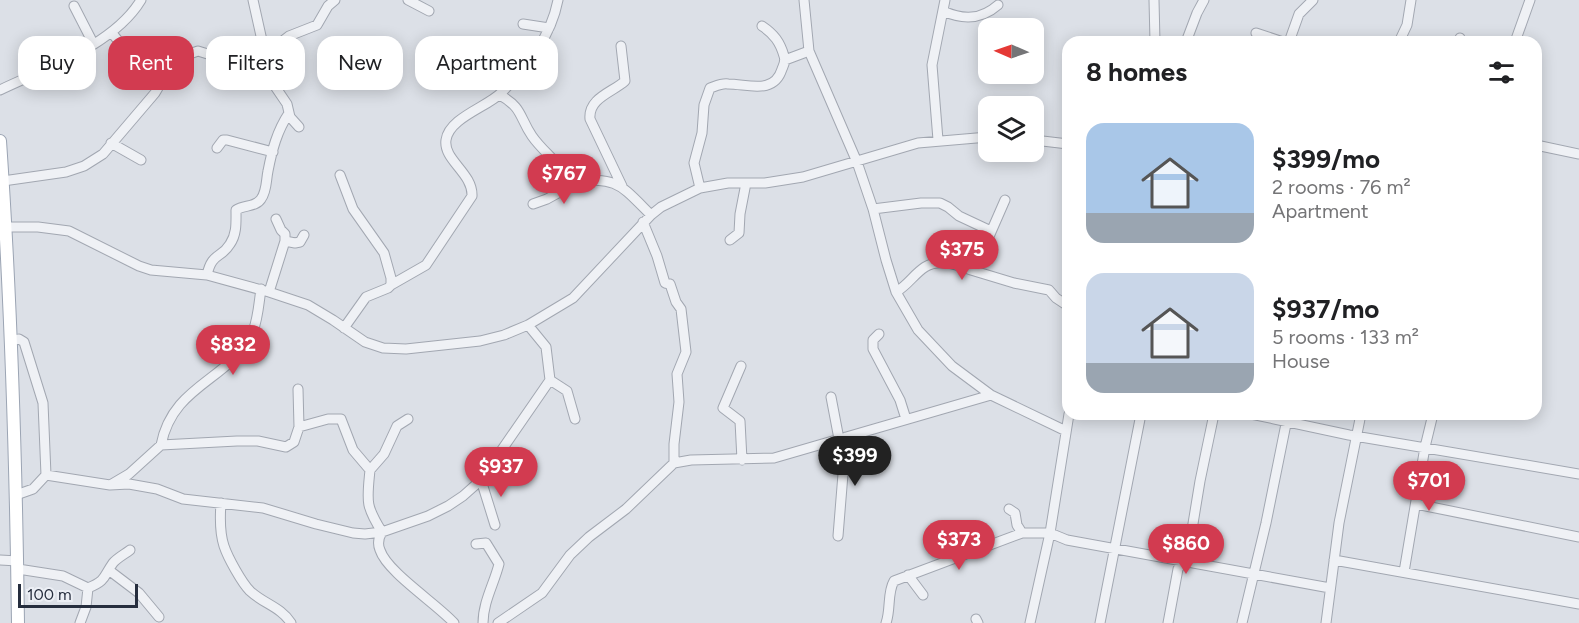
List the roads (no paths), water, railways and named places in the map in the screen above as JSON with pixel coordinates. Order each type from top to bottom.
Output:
[{"type":"main road","points":[[0,141],[16,495],[18,623]]},
{"type":"street","points":[[96,41],[112,33],[126,21],[141,0]]},
{"type":"street","points":[[253,0],[261,36]]},
{"type":"street","points":[[289,36],[317,25],[328,6],[335,0]]},
{"type":"street","points":[[408,0],[429,11]]},
{"type":"street","points":[[344,328],[366,297],[388,288],[426,266],[469,203],[473,188],[448,152],[446,138],[450,130],[468,114],[500,95],[537,52],[549,28],[558,0]]},
{"type":"street","points":[[804,0],[809,51],[857,162],[873,209],[896,292],[918,330],[952,366],[991,395],[1066,431]]},
{"type":"street","points":[[938,140],[932,65],[945,0]]},
{"type":"street","points":[[1154,0],[1155,36]]},
{"type":"street","points":[[1188,36],[1204,0]]},
{"type":"street","points":[[1291,36],[1299,14],[1313,0]]},
{"type":"street","points":[[1402,36],[1407,26],[1411,0]]},
{"type":"street","points":[[1517,36],[1530,0]]},
{"type":"street","points":[[943,11],[959,18],[967,18],[990,12],[998,4]]},
{"type":"street","points":[[74,6],[89,36]]},
{"type":"street","points":[[1148,36],[1154,13]]},
{"type":"street","points":[[523,24],[549,28]]},
{"type":"street","points":[[700,188],[694,163],[702,133],[704,105],[710,88],[727,83],[754,88],[774,82],[781,74],[785,60],[780,42],[772,32],[762,26]]},
{"type":"street","points":[[1256,33],[1265,36]]},
{"type":"street","points":[[621,46],[625,81],[592,105],[589,113],[590,119],[622,186],[651,215]]},
{"type":"street","points":[[3,180],[66,172],[84,166],[103,154],[155,93],[178,57],[198,51],[206,53]]},
{"type":"street","points":[[785,60],[809,51]]},
{"type":"street","points":[[0,90],[18,81]]},
{"type":"street","points":[[277,90],[287,104],[290,117],[299,127]]},
{"type":"street","points":[[500,95],[511,101],[520,112],[530,134],[569,180],[567,188],[533,204]]},
{"type":"street","points":[[207,275],[210,263],[231,243],[236,230],[236,210],[243,205],[261,201],[279,128],[289,113]]},
{"type":"street","points":[[3,227],[38,227],[69,231],[151,270],[207,275],[265,290],[308,305],[365,342],[383,348],[406,349],[480,341],[504,335],[528,325],[573,298],[643,222],[661,207],[700,188],[728,183],[765,183],[803,177],[918,143],[978,138]]},
{"type":"street","points":[[217,148],[227,140],[273,152]]},
{"type":"street","points":[[1044,141],[1062,143]]},
{"type":"street","points":[[111,143],[141,160]]},
{"type":"street","points":[[1542,146],[1579,154]]},
{"type":"street","points":[[340,175],[352,209],[384,254],[391,285]]},
{"type":"street","points":[[569,180],[605,179],[622,186]]},
{"type":"street","points":[[730,240],[739,233],[746,183]]},
{"type":"street","points":[[971,270],[999,218],[1005,200]]},
{"type":"street","points":[[873,209],[940,203],[959,216],[991,231]]},
{"type":"street","points":[[110,485],[129,474],[161,445],[164,429],[182,400],[222,369],[253,331],[265,290],[285,241],[285,234],[276,219]]},
{"type":"street","points":[[643,222],[657,256],[665,284],[670,284],[684,322],[686,352],[677,374],[679,402],[674,463]]},
{"type":"street","points":[[285,241],[300,242],[304,236]]},
{"type":"street","points":[[896,292],[906,286],[924,267],[944,262],[1014,283],[1049,290],[1062,302]]},
{"type":"street","points":[[45,475],[110,485],[129,484],[157,489],[183,499],[263,508],[353,533],[382,532],[428,516],[448,506],[481,480],[550,380],[546,347],[528,325]]},
{"type":"street","points":[[879,334],[873,340],[873,349],[900,400],[906,419]]},
{"type":"street","points":[[10,341],[19,339],[24,342],[43,403],[45,475],[33,489],[16,495]]},
{"type":"street","points":[[741,366],[723,408],[740,421],[742,459]]},
{"type":"street","points":[[550,380],[567,391],[575,419]]},
{"type":"street","points":[[161,445],[248,441],[286,447],[294,442],[299,427],[298,389]]},
{"type":"street","points":[[498,623],[542,593],[570,555],[582,543],[626,509],[674,463],[691,460],[774,458],[991,395]]},
{"type":"street","points":[[831,397],[842,438],[838,536]]},
{"type":"street","points":[[299,427],[328,419],[341,419],[352,450],[370,470]]},
{"type":"street","points":[[382,532],[370,513],[367,501],[370,470],[384,454],[397,426],[408,419]]},
{"type":"street","points":[[1030,623],[1050,533],[1068,420]]},
{"type":"street","points":[[1100,623],[1140,420]]},
{"type":"street","points":[[1168,623],[1178,568],[1188,554],[1213,420]]},
{"type":"street","points":[[1242,623],[1252,574],[1266,524],[1287,420]]},
{"type":"street","points":[[1299,420],[1357,436],[1579,474]]},
{"type":"street","points":[[1326,623],[1343,499],[1360,420]]},
{"type":"street","points":[[1404,572],[1432,420]]},
{"type":"street","points":[[481,480],[495,525]]},
{"type":"street","points":[[221,503],[224,545],[241,578],[250,591],[277,607],[291,623]]},
{"type":"street","points":[[1416,504],[1579,537]]},
{"type":"street","points":[[1009,509],[1015,513],[1017,525],[1022,533]]},
{"type":"street","points":[[382,532],[378,538],[380,550],[392,567],[454,623]]},
{"type":"street","points":[[886,623],[889,615],[891,587],[894,581],[1022,533],[1050,533],[1067,540],[1330,588]]},
{"type":"street","points":[[476,544],[486,543],[499,564],[483,609],[483,623]]},
{"type":"street","points":[[88,588],[99,583],[110,571],[113,563],[130,550]]},
{"type":"street","points":[[1334,560],[1579,604]]},
{"type":"street","points":[[0,561],[63,576],[88,588]]},
{"type":"street","points":[[110,571],[139,593],[159,617]]},
{"type":"street","points":[[908,575],[923,595]]},
{"type":"street","points":[[80,623],[86,607],[88,588]]}]
